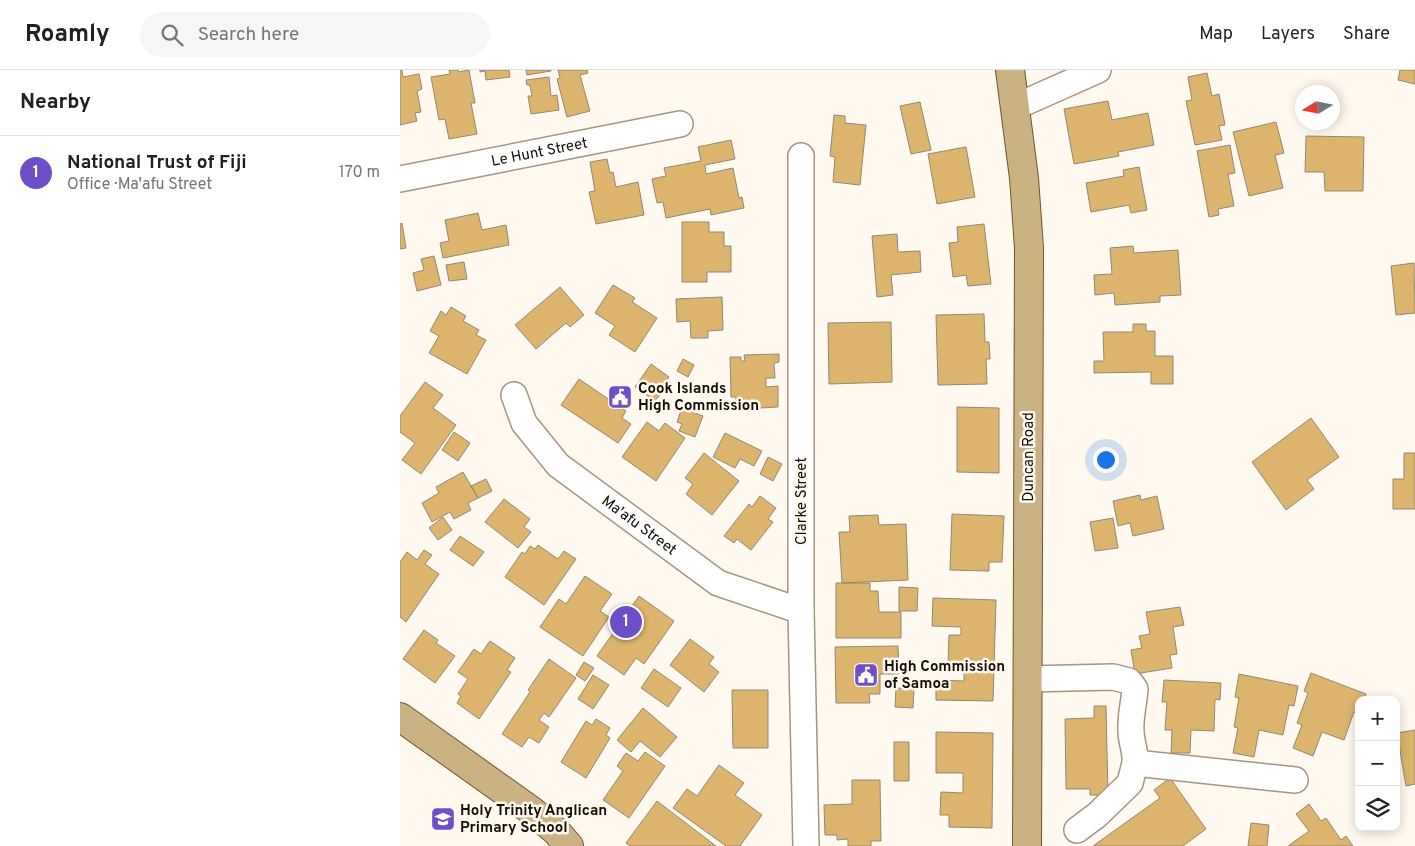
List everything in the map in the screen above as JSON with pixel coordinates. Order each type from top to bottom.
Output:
[{"type":"main road","name":"Duncan Road","points":[[1010,70],[1024,178],[1029,248],[1027,846]]},
{"type":"main road","points":[[400,717],[532,810],[556,830],[569,846]]},
{"type":"street","points":[[1015,107],[1098,70]]},
{"type":"street","name":"Le Hunt Street","points":[[400,179],[680,124]]},
{"type":"street","name":"Clarke Street","points":[[801,156],[801,611],[806,846]]},
{"type":"street","name":"Ma'afu Street","points":[[514,395],[524,423],[558,465],[718,582],[801,611]]},
{"type":"street","points":[[1027,679],[1113,677],[1129,680],[1135,689],[1130,728],[1131,742],[1136,752],[1130,783],[1097,815],[1077,830]]},
{"type":"street","points":[[1135,763],[1296,780]]},
{"type":"building","points":[[400,70],[402,70],[403,77],[419,74],[422,89],[417,91],[421,112],[415,113],[417,121],[400,125]]},
{"type":"building","points":[[449,70],[458,70],[459,72],[469,70],[475,103],[471,103],[477,134],[449,139],[445,119],[439,120],[431,77],[450,74]]},
{"type":"building","points":[[480,70],[509,70],[510,77],[486,80],[485,71],[480,72]]},
{"type":"building","points":[[526,70],[551,70],[551,71],[527,75]]},
{"type":"building","points":[[558,70],[587,70],[588,73],[580,75],[590,111],[567,117],[557,79],[560,78]]},
{"type":"building","points":[[1400,70],[1415,70],[1415,84],[1398,80]]},
{"type":"building","points":[[1207,73],[1212,96],[1219,94],[1225,125],[1219,126],[1222,140],[1195,145],[1186,101],[1192,100],[1188,77]]},
{"type":"building","points":[[549,77],[551,96],[557,95],[559,110],[531,114],[528,96],[532,96],[530,85],[527,85],[526,80]]},
{"type":"building","points":[[1108,101],[1112,120],[1148,113],[1154,145],[1118,152],[1119,156],[1074,164],[1064,109]]},
{"type":"building","points":[[920,102],[931,150],[911,154],[900,106]]},
{"type":"building","points":[[834,115],[845,116],[845,123],[866,125],[860,185],[833,182],[835,157],[830,156]]},
{"type":"building","points":[[1276,122],[1284,153],[1275,155],[1283,188],[1249,196],[1233,132]]},
{"type":"building","points":[[1306,136],[1364,137],[1363,191],[1325,191],[1324,172],[1305,172]]},
{"type":"building","points":[[731,140],[735,159],[705,165],[706,174],[733,168],[739,198],[742,197],[744,208],[711,215],[710,209],[666,218],[663,202],[657,203],[652,179],[666,176],[664,168],[701,161],[698,147]]},
{"type":"building","points":[[1230,145],[1235,173],[1228,174],[1234,206],[1218,209],[1219,215],[1209,217],[1197,151]]},
{"type":"building","points":[[966,147],[975,197],[937,204],[928,154]]},
{"type":"building","points":[[607,159],[610,173],[613,172],[616,187],[638,182],[644,215],[596,224],[589,192],[595,191],[590,162]]},
{"type":"building","points":[[1139,167],[1147,210],[1131,213],[1129,205],[1091,212],[1086,183],[1124,176],[1123,170]]},
{"type":"building","points":[[478,213],[482,230],[506,225],[509,245],[443,258],[440,243],[449,241],[445,220]]},
{"type":"building","points":[[682,222],[709,222],[709,232],[724,232],[724,246],[731,246],[731,272],[707,272],[707,282],[682,282]]},
{"type":"building","points":[[402,223],[406,248],[400,249],[400,224]]},
{"type":"building","points":[[984,224],[991,284],[968,286],[966,275],[953,277],[949,243],[958,242],[957,227]]},
{"type":"building","points":[[897,234],[898,252],[920,251],[921,272],[891,275],[893,295],[877,297],[872,236]]},
{"type":"building","points":[[1133,246],[1134,253],[1178,250],[1181,295],[1160,296],[1160,302],[1115,305],[1114,293],[1095,295],[1094,275],[1112,274],[1110,248]]},
{"type":"building","points":[[434,256],[441,285],[417,291],[413,273],[424,270],[421,259]]},
{"type":"building","points":[[464,262],[467,279],[449,281],[446,265]]},
{"type":"building","points":[[1414,263],[1415,313],[1396,315],[1391,266]]},
{"type":"building","points":[[613,285],[635,298],[632,302],[657,318],[635,352],[609,335],[615,326],[595,313]]},
{"type":"building","points":[[560,287],[584,315],[570,327],[566,323],[536,349],[515,325]]},
{"type":"building","points":[[722,297],[723,330],[708,331],[708,338],[691,338],[690,321],[677,322],[676,299]]},
{"type":"building","points":[[451,307],[466,316],[463,321],[479,330],[476,335],[486,340],[467,374],[429,353],[439,336],[430,331],[441,311],[446,315]]},
{"type":"building","points":[[984,314],[985,342],[989,342],[990,359],[986,359],[987,384],[938,385],[936,315]]},
{"type":"building","points":[[891,322],[892,382],[829,384],[828,323]]},
{"type":"building","points":[[1133,324],[1146,324],[1146,331],[1155,331],[1155,356],[1173,356],[1173,384],[1151,384],[1151,372],[1094,373],[1094,361],[1104,361],[1103,332],[1133,332]]},
{"type":"building","points":[[779,354],[779,362],[774,363],[775,378],[766,378],[766,387],[778,386],[778,407],[743,409],[742,402],[736,402],[736,397],[731,397],[730,357],[741,357],[741,361],[745,361],[744,355]]},
{"type":"building","points":[[683,359],[694,365],[688,377],[677,371]]},
{"type":"building","points":[[651,364],[669,377],[667,380],[672,384],[655,401],[635,387]]},
{"type":"building","points":[[579,379],[626,411],[622,418],[631,424],[618,443],[561,405]]},
{"type":"building","points":[[425,382],[443,395],[433,408],[456,425],[421,474],[402,460],[415,443],[400,432],[400,416]]},
{"type":"building","points":[[957,407],[999,408],[999,473],[957,472]]},
{"type":"building","points":[[682,408],[703,416],[695,437],[679,431],[682,424],[677,422]]},
{"type":"building","points":[[1311,418],[1339,457],[1307,480],[1314,489],[1286,510],[1252,462]]},
{"type":"building","points":[[647,422],[659,431],[665,423],[685,438],[656,481],[622,457]]},
{"type":"building","points":[[454,432],[470,443],[458,461],[442,450]]},
{"type":"building","points":[[725,433],[762,451],[754,466],[740,459],[735,468],[713,457]]},
{"type":"building","points":[[704,453],[739,481],[712,515],[686,494],[693,484],[685,478]]},
{"type":"building","points":[[1404,453],[1415,453],[1415,509],[1393,509],[1393,479],[1404,479]]},
{"type":"building","points":[[768,457],[782,464],[773,481],[760,474]]},
{"type":"building","points":[[463,472],[478,498],[468,503],[471,510],[454,519],[450,512],[432,522],[422,503],[439,493],[436,487]]},
{"type":"building","points":[[486,479],[492,491],[478,498],[471,486]]},
{"type":"building","points":[[1140,495],[1141,500],[1157,496],[1164,529],[1133,536],[1130,523],[1118,526],[1113,501]]},
{"type":"building","points":[[760,496],[776,508],[768,519],[773,522],[751,550],[737,539],[734,543],[724,536],[749,504],[752,507]]},
{"type":"building","points":[[504,499],[530,519],[524,527],[531,532],[518,548],[485,522]]},
{"type":"building","points":[[952,514],[1004,516],[1002,562],[989,562],[989,571],[950,570]]},
{"type":"building","points":[[878,515],[879,525],[906,524],[908,580],[842,583],[839,532],[850,532],[849,516]]},
{"type":"building","points":[[443,517],[452,530],[438,540],[429,528]]},
{"type":"building","points":[[1113,518],[1118,548],[1095,551],[1090,522]]},
{"type":"building","points":[[460,536],[484,552],[473,566],[450,550]]},
{"type":"building","points":[[538,545],[558,559],[564,551],[576,559],[544,605],[505,577],[522,552],[525,554],[530,546],[535,549]]},
{"type":"building","points":[[424,550],[432,555],[425,564],[439,574],[406,622],[400,617],[400,562],[407,552],[417,560]]},
{"type":"building","points":[[585,576],[612,594],[600,611],[609,617],[583,656],[540,627],[559,599],[566,604]]},
{"type":"building","points":[[836,583],[870,583],[870,591],[878,591],[879,612],[901,612],[901,638],[836,638]]},
{"type":"building","points":[[899,587],[918,588],[917,611],[899,611]]},
{"type":"building","points":[[639,596],[674,621],[644,664],[636,658],[624,675],[597,656]]},
{"type":"building","points":[[933,598],[996,600],[993,701],[936,700],[936,680],[964,681],[964,666],[948,665],[949,635],[961,635],[961,627],[932,626]]},
{"type":"building","points":[[1180,607],[1184,625],[1173,627],[1177,654],[1170,655],[1172,668],[1135,674],[1131,650],[1142,648],[1139,636],[1150,634],[1146,612]]},
{"type":"building","points":[[424,630],[438,640],[436,643],[455,656],[435,683],[403,659]]},
{"type":"building","points":[[690,639],[714,657],[709,664],[719,672],[704,692],[670,665]]},
{"type":"building","points":[[490,641],[515,658],[507,670],[511,672],[479,719],[457,703],[461,696],[458,694],[468,679],[458,672],[474,649],[481,654]]},
{"type":"building","points":[[898,646],[899,674],[880,674],[880,694],[869,694],[870,703],[836,703],[835,647]]},
{"type":"building","points":[[549,659],[576,678],[549,717],[544,713],[539,720],[549,727],[539,743],[529,737],[522,747],[502,734]]},
{"type":"building","points":[[584,662],[594,668],[585,681],[576,675]]},
{"type":"building","points":[[654,669],[681,688],[668,707],[641,688]]},
{"type":"building","points":[[1311,673],[1366,694],[1365,696],[1355,696],[1355,712],[1344,740],[1322,732],[1313,756],[1293,748],[1302,725],[1297,723],[1308,693],[1304,691]]},
{"type":"building","points":[[1239,674],[1298,686],[1294,706],[1289,705],[1283,735],[1259,730],[1254,757],[1233,753],[1238,728],[1234,727],[1239,698],[1235,697]]},
{"type":"building","points":[[593,675],[609,685],[593,709],[578,699]]},
{"type":"building","points":[[1164,680],[1221,683],[1220,700],[1215,699],[1214,731],[1191,730],[1190,753],[1171,753],[1172,730],[1165,730],[1167,702],[1162,702]]},
{"type":"building","points":[[896,688],[914,689],[913,708],[895,707]]},
{"type":"building","points":[[732,690],[768,690],[768,748],[733,748]]},
{"type":"building","points":[[1094,706],[1106,706],[1108,795],[1090,795],[1090,789],[1066,789],[1065,719],[1094,718]]},
{"type":"building","points":[[643,708],[677,737],[660,757],[640,741],[631,752],[617,740]]},
{"type":"building","points":[[596,719],[610,728],[606,735],[610,738],[586,778],[561,762],[586,721],[592,725]]},
{"type":"building","points":[[1415,730],[1415,784],[1406,786],[1400,751],[1400,732]]},
{"type":"building","points":[[936,732],[993,733],[992,828],[949,827],[949,815],[940,815],[941,792],[963,793],[963,773],[936,773]]},
{"type":"building","points":[[894,742],[909,742],[909,781],[894,781]]},
{"type":"building","points":[[645,752],[665,766],[629,818],[603,800],[623,771],[617,766],[626,753],[638,761]]},
{"type":"building","points":[[719,765],[744,783],[735,795],[762,815],[740,846],[726,846],[673,808],[687,789],[697,796]]},
{"type":"building","points":[[1170,778],[1206,829],[1183,846],[1093,846],[1160,798],[1154,790]]},
{"type":"building","points":[[852,780],[880,780],[881,841],[871,841],[871,846],[848,846],[848,839],[837,840],[837,835],[825,835],[824,805],[852,804]]},
{"type":"building","points":[[657,801],[716,846],[630,846],[626,843]]},
{"type":"building","points":[[1309,804],[1321,821],[1326,818],[1341,840],[1346,836],[1353,846],[1288,846],[1309,831],[1296,814]]},
{"type":"building","points":[[1251,823],[1269,825],[1267,846],[1248,846]]},
{"type":"place","name":"Cook Islands High Commission","points":[[620,397]]},
{"type":"place","name":"National Trust of Fiji","points":[[626,622]]},
{"type":"place","name":"High Commission of Samoa","points":[[866,675]]},
{"type":"place","name":"Holy Trinity Anglican Primary School","points":[[443,819]]}]
